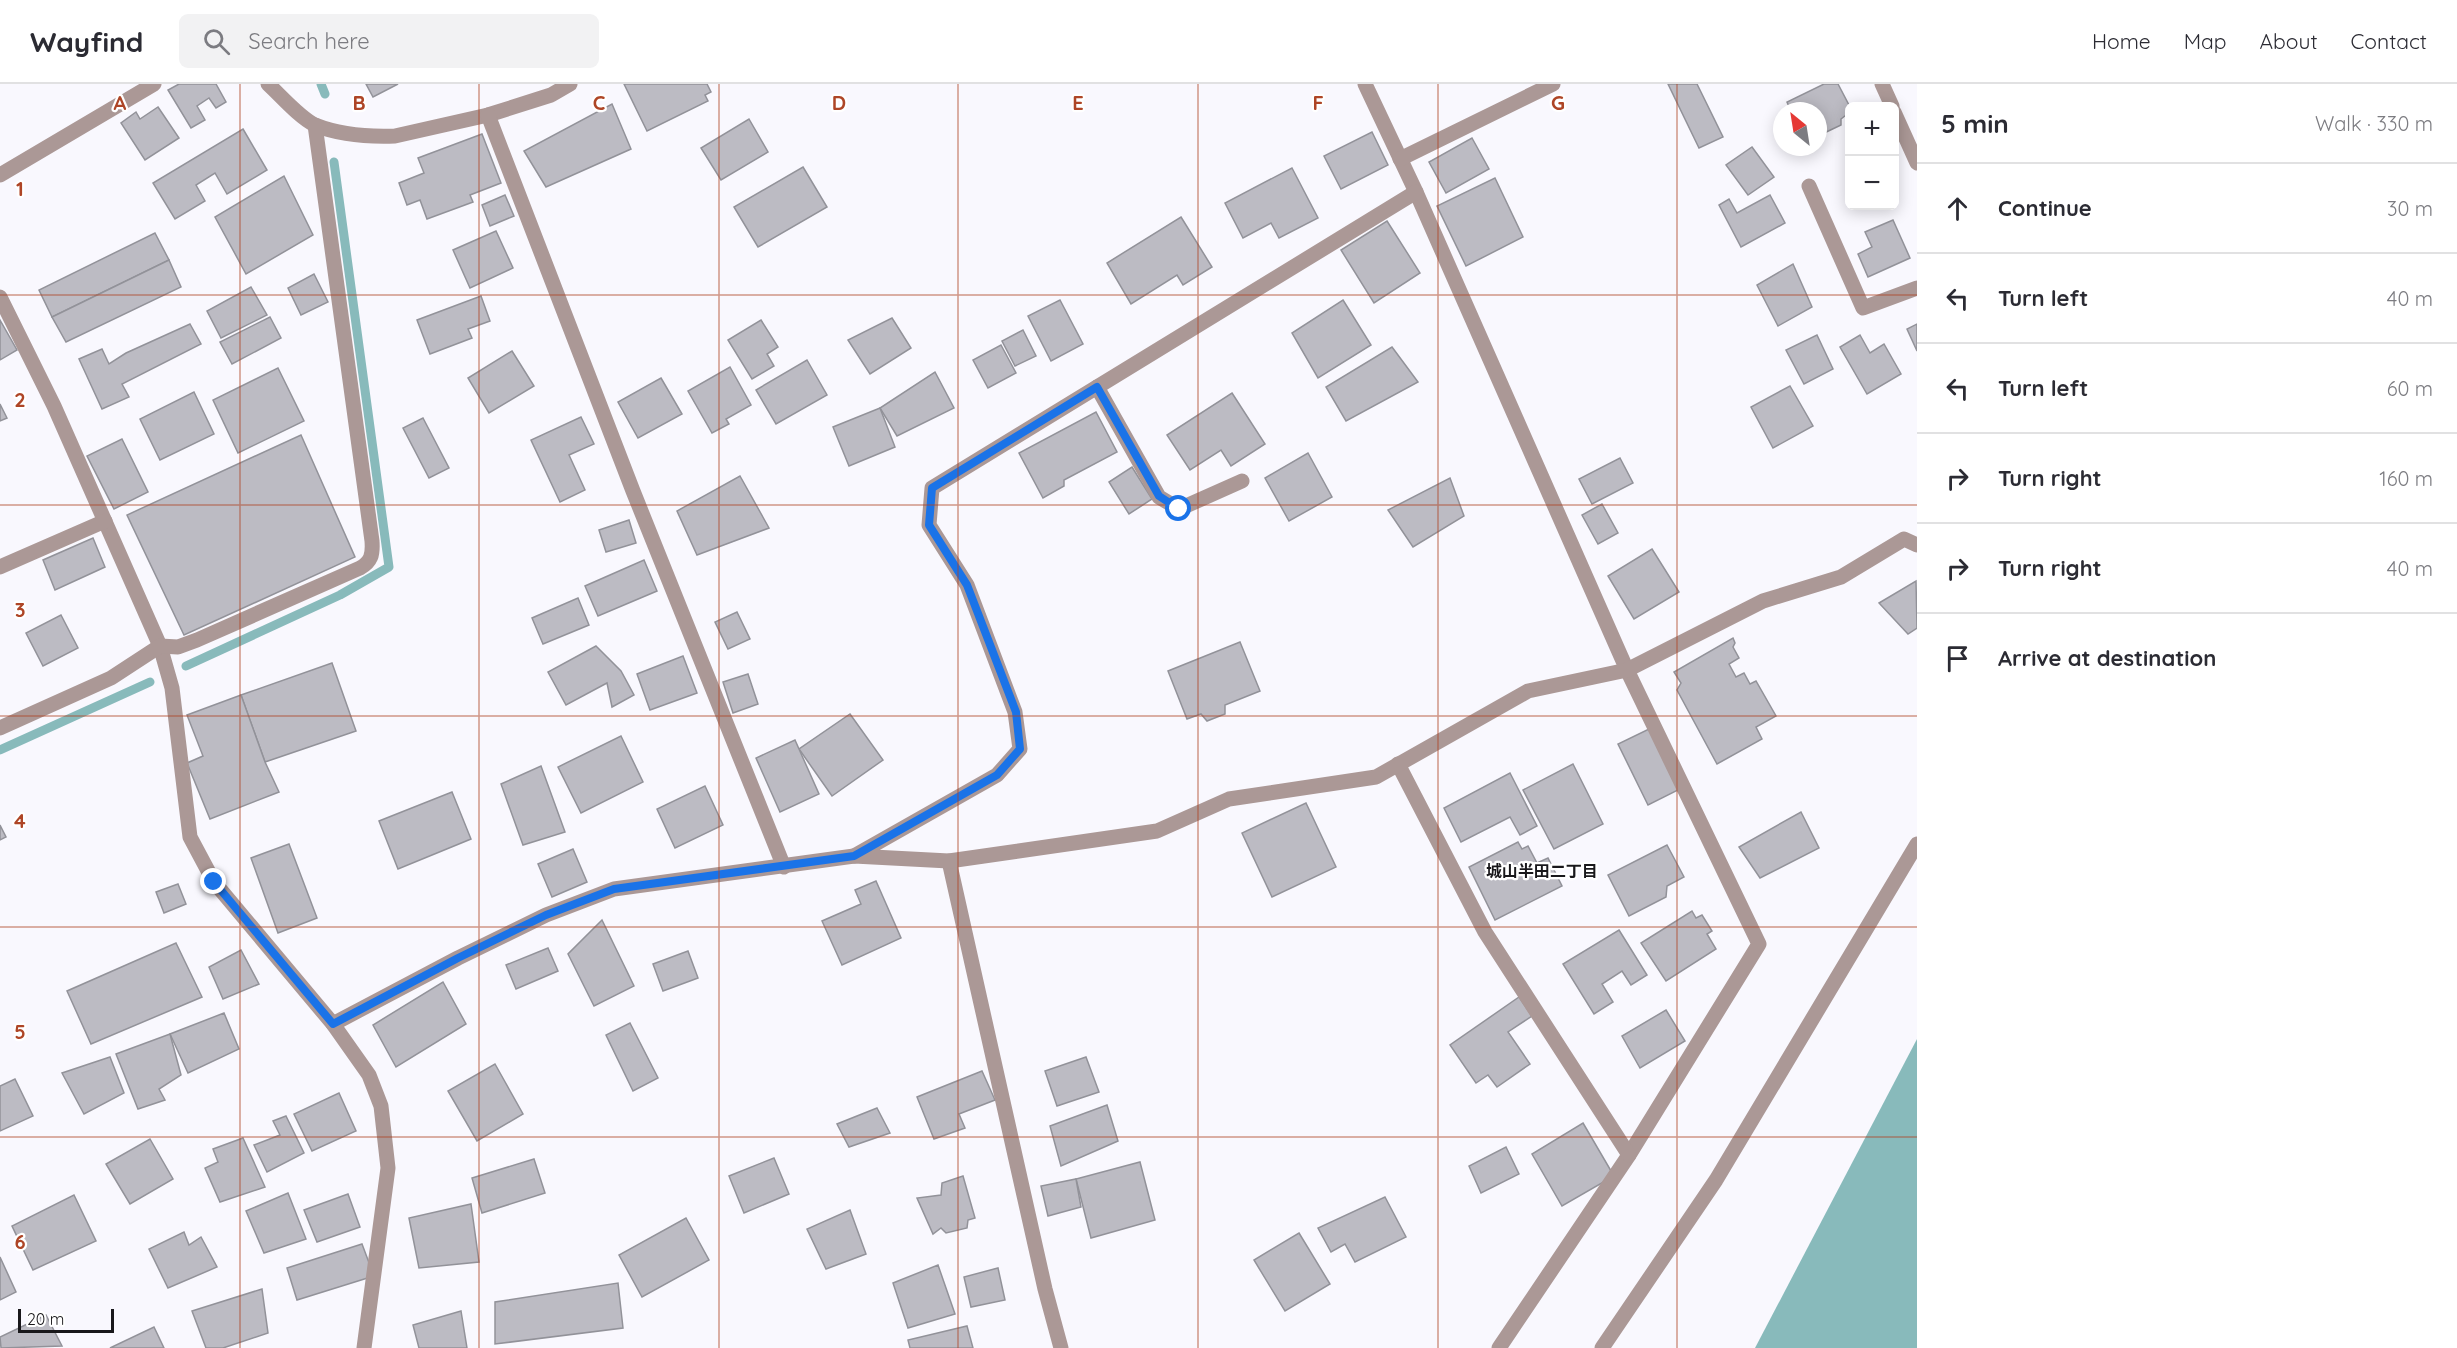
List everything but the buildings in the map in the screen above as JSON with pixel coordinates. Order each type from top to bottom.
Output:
[{"type":"street","points":[[0,175],[154,84]]},
{"type":"street","points":[[268,84],[315,125],[367,137],[394,136],[488,115],[551,95],[570,84]]},
{"type":"street","points":[[1365,84],[1416,192],[1627,670],[1759,945],[1629,1155],[1499,1348]]},
{"type":"street","points":[[1401,159],[1553,84]]},
{"type":"street","points":[[1882,84],[1890,102]]},
{"type":"street","points":[[488,115],[633,491],[784,867]]},
{"type":"street","points":[[1899,123],[1917,163]]},
{"type":"street","points":[[0,728],[111,678],[160,646],[178,647],[197,640],[360,568],[372,557],[372,542],[315,125]]},
{"type":"street","points":[[1809,186],[1863,309],[1917,288]]},
{"type":"street","points":[[854,856],[997,775],[1020,749],[1016,712],[967,585],[929,525],[932,488],[1416,192]]},
{"type":"street","points":[[0,297],[54,406],[160,646],[172,688],[190,837],[214,882],[333,1024],[369,1075],[381,1106],[388,1168],[364,1348]]},
{"type":"street","points":[[1097,387],[1159,496],[1179,509],[1242,481]]},
{"type":"street","points":[[0,567],[105,521]]},
{"type":"street","points":[[333,1024],[458,958],[546,915],[614,889],[854,856],[950,861],[1157,831],[1229,799],[1376,777],[1528,691],[1627,670],[1763,600],[1841,577],[1904,539],[1917,545]]},
{"type":"street","points":[[1398,764],[1485,932],[1629,1155]]},
{"type":"street","points":[[1602,1348],[1716,1180],[1917,844]]},
{"type":"street","points":[[950,861],[1045,1289],[1062,1348]]},
{"type":"water","points":[[1917,1039],[1917,1348],[1755,1348]]},
{"type":"waterway","points":[[321,84],[325,94]]},
{"type":"waterway","points":[[186,666],[340,595],[389,567],[334,162]]},
{"type":"waterway","points":[[0,750],[150,682]]},
{"type":"district","name":"城山半田二丁目","points":[[1542,871]]},
{"type":"route","points":[[214,882],[333,1024],[458,958],[546,915],[614,889],[854,856],[997,775],[1020,749],[1016,712],[967,585],[929,525],[932,488],[1097,387],[1159,496],[1179,509]]}]
